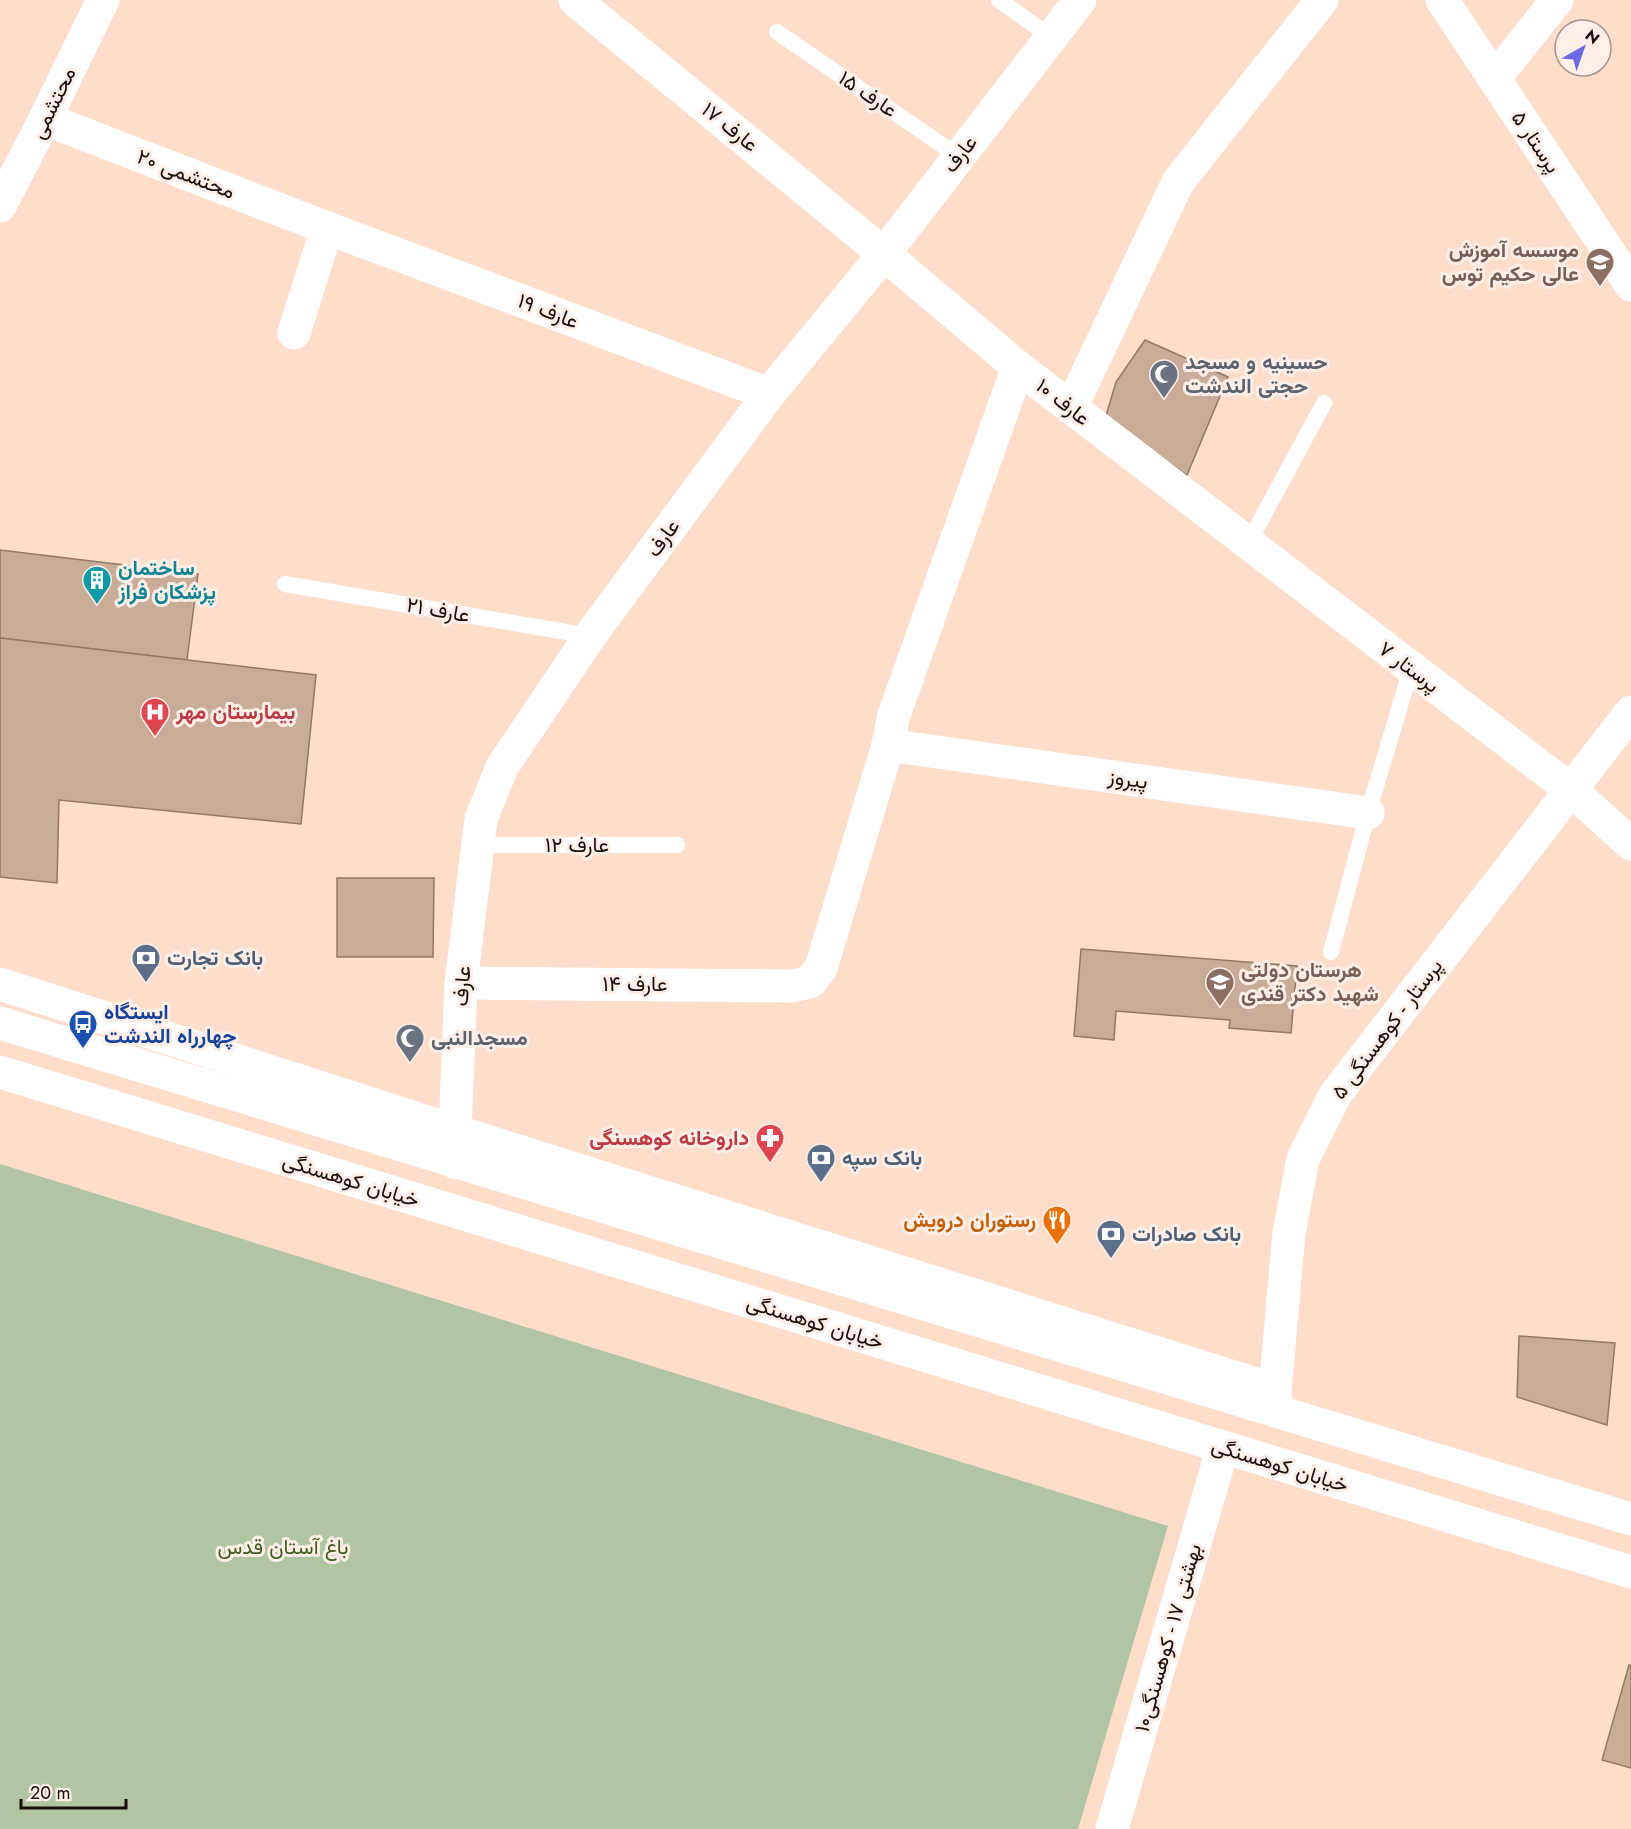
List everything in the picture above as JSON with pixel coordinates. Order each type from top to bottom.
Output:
[{"type":"street","name":"محتشمی","points":[[0,206],[103,0]]},
{"type":"street","name":"عارف ۱۷","points":[[575,0],[884,254]]},
{"type":"street","name":"عارف","points":[[456,1163],[455,1131],[461,983],[481,819],[502,767],[591,636],[769,394],[884,254],[1080,0]]},
{"type":"street","points":[[1071,408],[1178,182],[1322,0]]},
{"type":"street","name":"پرستار ۵","points":[[1442,0],[1631,285]]},
{"type":"street","points":[[1494,79],[1557,0]]},
{"type":"street","name":"محتشمی ۲۰","points":[[45,119],[327,228]]},
{"type":"street","points":[[294,333],[327,228]]},
{"type":"street","name":"عارف ۱۹","points":[[327,228],[769,394]]},
{"type":"street","name":"عارف ۱۰","points":[[884,254],[1018,367],[1248,543]]},
{"type":"street","points":[[888,745],[893,718],[1018,367]]},
{"type":"street","name":"پرستار ۷","points":[[1248,543],[1571,790],[1631,844]]},
{"type":"street","name":"پرستار - کوهسنگی ۵","points":[[1275,1401],[1289,1233],[1303,1159],[1335,1095],[1631,712]]},
{"type":"street","name":"پیروز","points":[[888,745],[1368,813]]},
{"type":"street","name":"عارف ۱۴","points":[[461,983],[792,986],[810,982],[821,968],[888,745]]},
{"type":"street","points":[[0,984],[455,1131],[1631,1519]]},
{"type":"street","points":[[0,1023],[456,1163],[1275,1401]]},
{"type":"street","name":"خیابان کوهسنگی","points":[[0,1072],[1631,1572]]},
{"type":"street","name":"بهشتی ۱۷ - کوهسنگی۱۰","points":[[1112,1829],[1223,1448]]},
{"type":"lane","points":[[999,0],[1051,37]]},
{"type":"lane","name":"عارف ۱۵","points":[[777,32],[958,156]]},
{"type":"lane","points":[[1248,543],[1324,403]]},
{"type":"lane","name":"عارف ۲۱","points":[[285,584],[591,636]]},
{"type":"lane","points":[[1331,952],[1368,813],[1411,669]]},
{"type":"lane","name":"عارف ۱۲","points":[[478,845],[677,845]]},
{"type":"green space","name":"باغ آستان قدس","points":[[0,1164],[1168,1526],[1078,1829],[0,1829]]},
{"type":"building","name":"حسینیه و مسجد حجتی الندشت","points":[[1145,340],[1228,377],[1187,475],[1105,419],[1116,382]]},
{"type":"building","name":"ساختمان پزشکان فراز","points":[[0,550],[198,574],[187,660],[0,638]]},
{"type":"building","name":"بیمارستان مهر","points":[[0,638],[316,675],[301,824],[59,800],[57,883],[0,877]]},
{"type":"building","points":[[337,878],[434,878],[433,957],[337,957]]},
{"type":"building","points":[[1081,949],[1297,966],[1291,1033],[1229,1028],[1230,1020],[1116,1011],[1114,1040],[1074,1036]]},
{"type":"building","points":[[1519,1336],[1615,1343],[1607,1425],[1517,1397]]},
{"type":"building","points":[[1629,1665],[1631,1665],[1631,1768],[1602,1760]]},
{"type":"place","name":"موسسه آموزش عالی حکیم توس","points":[[1600,288]]},
{"type":"place","name":"حسینیه و مسجد حجتی الندشت","points":[[1164,400]]},
{"type":"place","name":"ساختمان پزشکان فراز","points":[[97,606]]},
{"type":"place","name":"بیمارستان مهر","points":[[155,738]]},
{"type":"place","name":"بانک تجارت","points":[[146,984]]},
{"type":"place","name":"هرستان دولتی شهید دکتر قندی","points":[[1220,1008]]},
{"type":"place","name":"ایستگاه چهارراه الندشت","points":[[83,1050]]},
{"type":"place","name":"مسجدالنبی","points":[[410,1064]]},
{"type":"place","name":"داروخانه کوهسنگی","points":[[770,1164]]},
{"type":"place","name":"بانک سپه","points":[[821,1184]]},
{"type":"place","name":"رستوران درویش","points":[[1057,1246]]},
{"type":"place","name":"بانک صادرات","points":[[1111,1260]]}]
